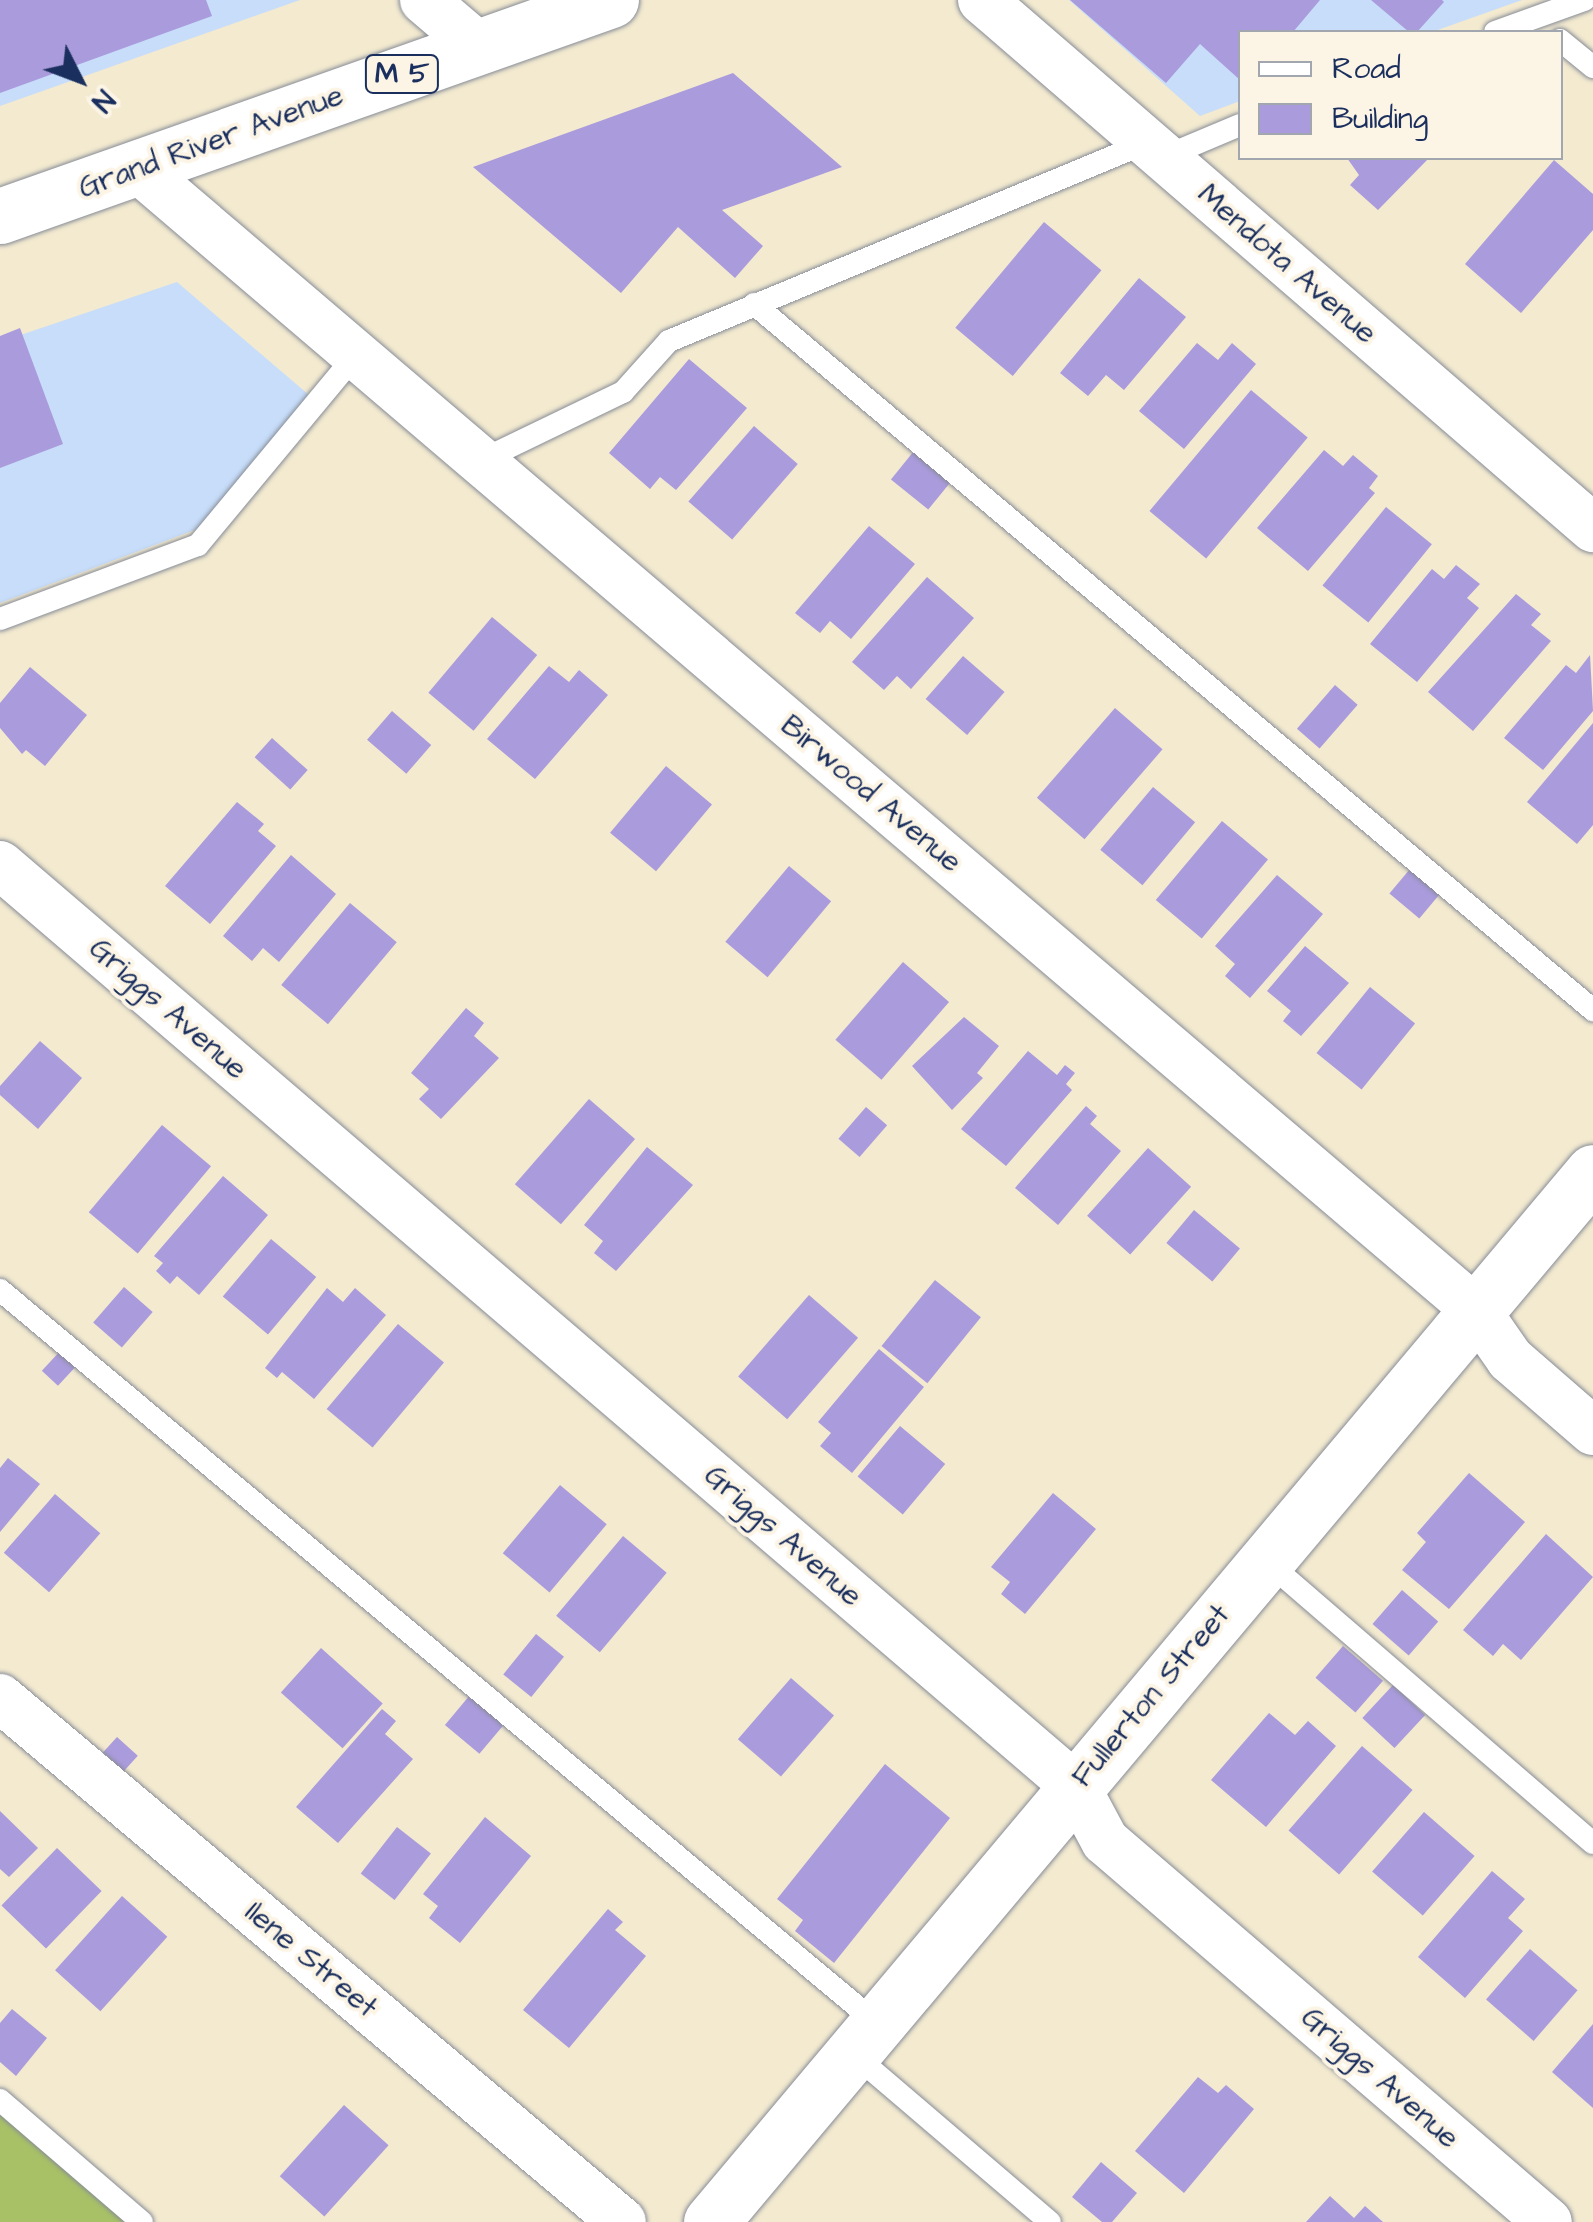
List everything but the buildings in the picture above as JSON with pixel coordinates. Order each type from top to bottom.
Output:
[{"type":"street","points":[[424,0],[479,47]]},
{"type":"street","name":"M 5","points":[[479,47],[611,0]]},
{"type":"street","name":"Mendota Avenue","points":[[982,0],[1593,528]]},
{"type":"street","name":"Grand River Avenue","points":[[0,216],[479,47]]},
{"type":"street","name":"Birwood Avenue","points":[[136,168],[1476,1310],[1510,1360],[1593,1431]]},
{"type":"street","name":"Griggs Avenue","points":[[0,864],[1076,1787],[1105,1841],[1548,2222]]},
{"type":"street","name":"Fullerton Street","points":[[711,2222],[1593,1172]]},
{"type":"street","name":"Ilene Street","points":[[0,1698],[622,2222]]},
{"type":"lane","points":[[1509,30],[1543,25],[1584,0]]},
{"type":"lane","points":[[1563,42],[1593,67]]},
{"type":"lane","points":[[480,461],[623,392],[669,340],[1156,149],[1238,126]]},
{"type":"lane","points":[[754,304],[1593,1010]]},
{"type":"lane","points":[[0,618],[198,545],[356,355]]},
{"type":"lane","points":[[0,1290],[865,2038],[1050,2222]]},
{"type":"lane","points":[[1265,1560],[1593,1843]]},
{"type":"lane","points":[[0,2100],[142,2222]]},
{"type":"shaded area","points":[[0,0],[300,0],[0,106]]},
{"type":"shaded area","points":[[1069,0],[1522,0],[1438,30],[1238,30],[1238,102],[1200,116]]},
{"type":"shaded area","points":[[177,282],[309,395],[200,528],[0,603],[0,342]]},
{"type":"green space","points":[[0,2104],[142,2222],[0,2222]]}]
